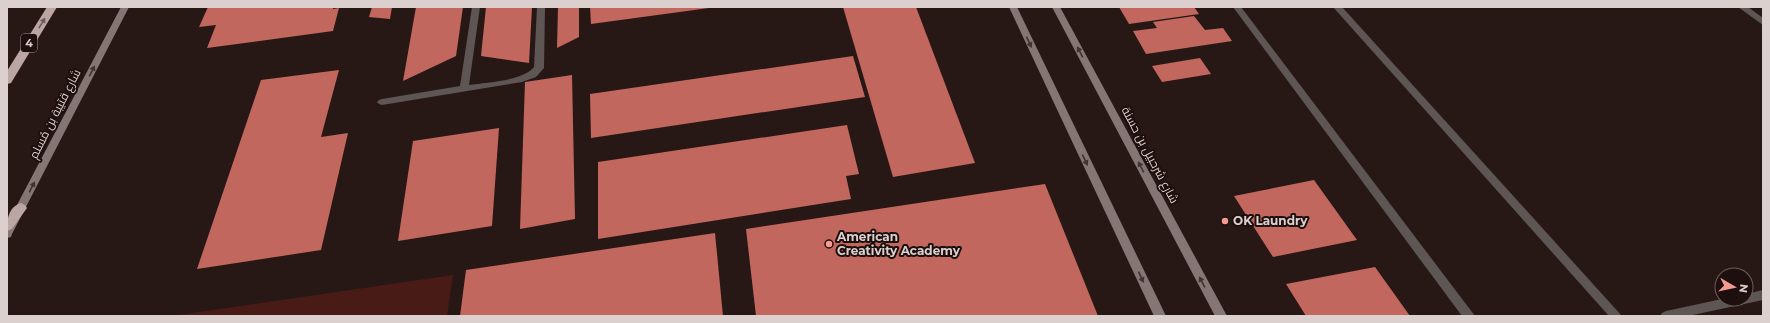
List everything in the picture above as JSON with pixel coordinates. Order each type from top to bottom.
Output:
[{"type":"highway","name":"4","points":[[7,80],[52,7]]},
{"type":"highway","points":[[7,226],[21,208]]},
{"type":"street","name":"شارع قتيبة بن مُسلم","points":[[7,234],[125,7]]},
{"type":"street","points":[[464,88],[476,7]]},
{"type":"street","points":[[382,102],[522,79],[533,75],[538,68],[541,7]]},
{"type":"street","points":[[1013,7],[1160,316]]},
{"type":"street","name":"شارع شرحبيل بن حسنة","points":[[1056,7],[1221,316]]},
{"type":"street","points":[[1237,7],[1469,316]]},
{"type":"street","points":[[1337,7],[1616,316]]},
{"type":"street","points":[[1742,7],[1763,22]]},
{"type":"street","points":[[1666,316],[1714,306]]},
{"type":"shaded area","points":[[453,275],[447,316],[172,316]]},
{"type":"building","points":[[208,7],[339,8],[333,31],[207,48],[216,25],[199,27]]},
{"type":"building","points":[[372,7],[392,7],[390,19],[369,17]]},
{"type":"building","points":[[416,7],[463,7],[456,56],[403,81]]},
{"type":"building","points":[[486,7],[532,7],[529,63],[481,56]]},
{"type":"building","points":[[558,7],[579,7],[579,37],[557,48]]},
{"type":"building","points":[[590,7],[709,7],[709,8],[591,24]]},
{"type":"building","points":[[843,7],[916,7],[975,163],[893,177]]},
{"type":"building","points":[[1119,7],[1194,7],[1199,14],[1129,24]]},
{"type":"building","points":[[1194,16],[1205,30],[1223,28],[1232,41],[1146,54],[1133,31],[1157,28],[1153,22]]},
{"type":"building","points":[[853,56],[865,97],[591,138],[590,94]]},
{"type":"building","points":[[1200,58],[1211,74],[1162,82],[1152,66]]},
{"type":"building","points":[[339,70],[321,137],[348,133],[321,250],[197,269],[261,80]]},
{"type":"building","points":[[572,75],[575,219],[520,229],[525,82]]},
{"type":"building","points":[[847,125],[859,174],[846,176],[851,199],[598,239],[598,162]]},
{"type":"building","points":[[499,128],[492,226],[398,241],[413,141]]},
{"type":"building","points":[[1314,180],[1357,240],[1273,257],[1234,196]]},
{"type":"building","points":[[1045,184],[1098,316],[756,316],[746,229]]},
{"type":"building","points":[[715,233],[723,316],[460,316],[466,270]]},
{"type":"building","points":[[1375,267],[1410,316],[1306,316],[1286,284]]},
{"type":"place","name":"OK Laundry","points":[[1225,221]]},
{"type":"place","name":"American Creativity Academy","points":[[829,244]]}]
